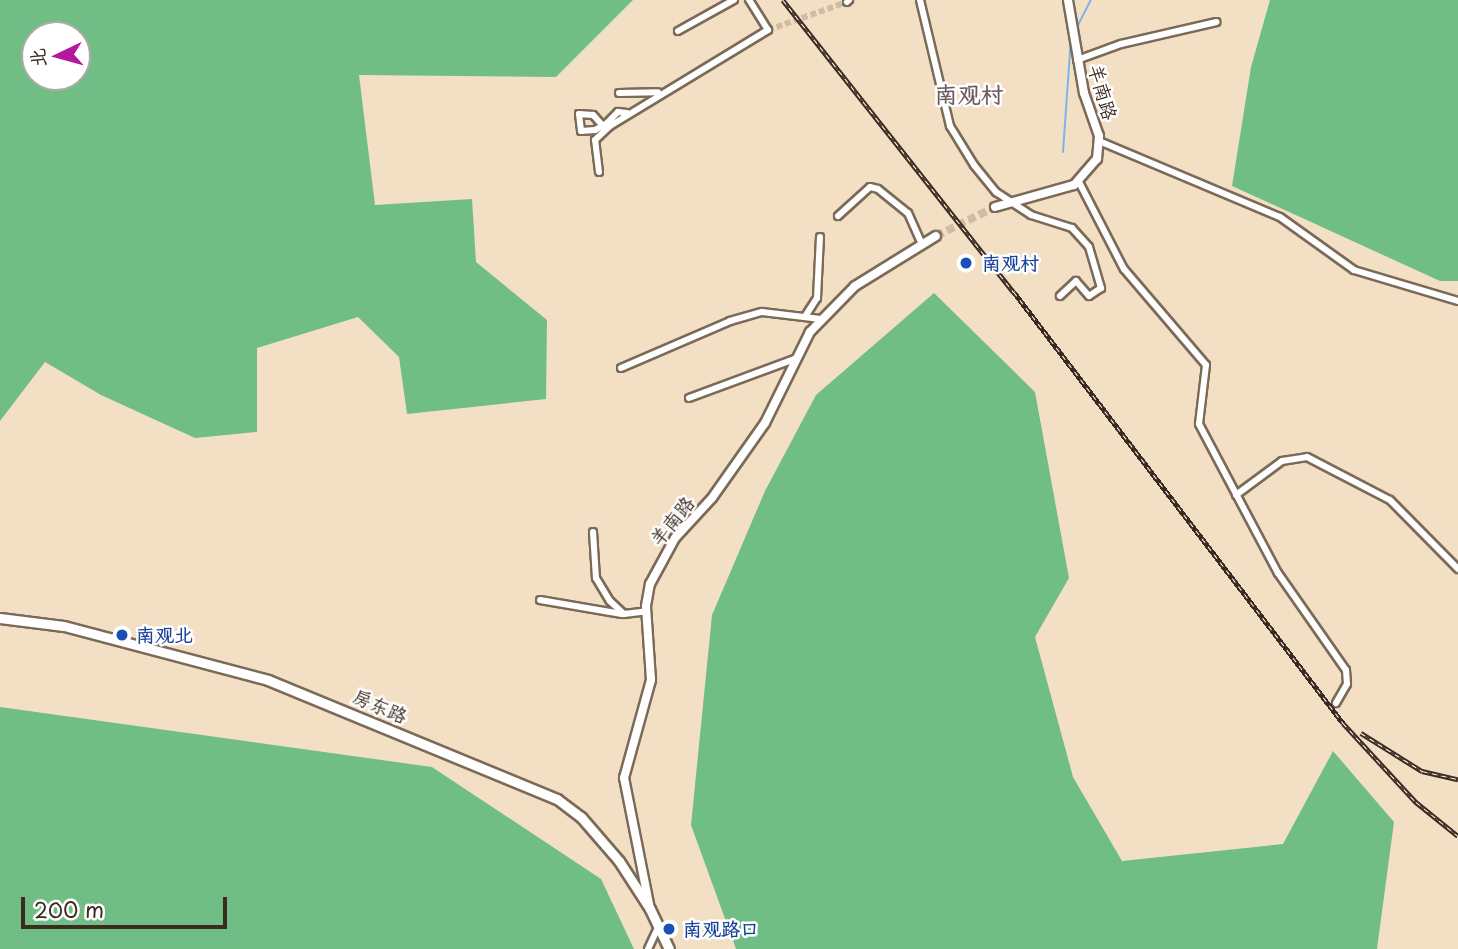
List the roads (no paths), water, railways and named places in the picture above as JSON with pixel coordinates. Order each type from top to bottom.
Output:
[{"type":"main road","name":"房东路","points":[[0,618],[64,626],[268,680],[530,786],[581,817],[619,862],[650,909],[669,949]]},
{"type":"street","points":[[677,31],[734,0]]},
{"type":"street","points":[[599,172],[595,141],[627,113],[706,71],[768,30],[749,0]]},
{"type":"street","points":[[920,0],[950,126],[996,192],[1031,215],[1072,228],[1089,247],[1101,288],[1089,296],[1076,281],[1060,296]]},
{"type":"street","name":"羊南路","points":[[1068,0],[1077,60],[1099,141],[1097,159],[1079,182]]},
{"type":"street","points":[[1077,60],[1121,44],[1216,22]]},
{"type":"street","points":[[619,93],[649,95],[666,90]]},
{"type":"street","points":[[603,126],[618,112],[627,113]]},
{"type":"street","points":[[1099,141],[1261,207],[1307,233],[1354,270],[1458,301]]},
{"type":"street","points":[[995,207],[1010,200],[1079,182],[1124,270],[1178,327],[1206,365],[1199,424],[1278,573],[1346,670],[1348,684],[1336,703]]},
{"type":"street","points":[[838,216],[870,187],[878,189],[908,213],[922,245]]},
{"type":"street","name":"羊南路","points":[[650,909],[624,778],[651,680],[647,611],[650,584],[659,562],[765,423],[797,358],[821,319],[855,286],[936,236]]},
{"type":"street","points":[[806,315],[817,298],[820,237]]},
{"type":"street","points":[[621,369],[730,321],[762,312],[806,315],[821,319]]},
{"type":"street","points":[[689,398],[797,358]]},
{"type":"street","points":[[1236,495],[1282,461],[1307,457],[1390,500],[1458,569]]},
{"type":"street","points":[[593,532],[596,578],[624,614]]},
{"type":"street","points":[[540,600],[624,614],[647,611]]},
{"type":"street","points":[[648,949],[659,925]]},
{"type":"waterway","points":[[1077,27],[1091,0]]},
{"type":"waterway","points":[[1063,152],[1071,38]]},
{"type":"tunnel","points":[[768,30],[847,2]]},
{"type":"tunnel","points":[[936,236],[995,207]]},
{"type":"railway","points":[[783,0],[1014,292],[1343,723],[1416,802],[1458,836]]},
{"type":"railway","points":[[1361,733],[1422,771],[1458,779]]},
{"type":"place","name":"南观村","points":[[966,263]]},
{"type":"place","name":"南观北","points":[[122,635]]},
{"type":"place","name":"南观路口","points":[[669,929]]},
{"type":"district","name":"南观村","points":[[969,94]]}]
